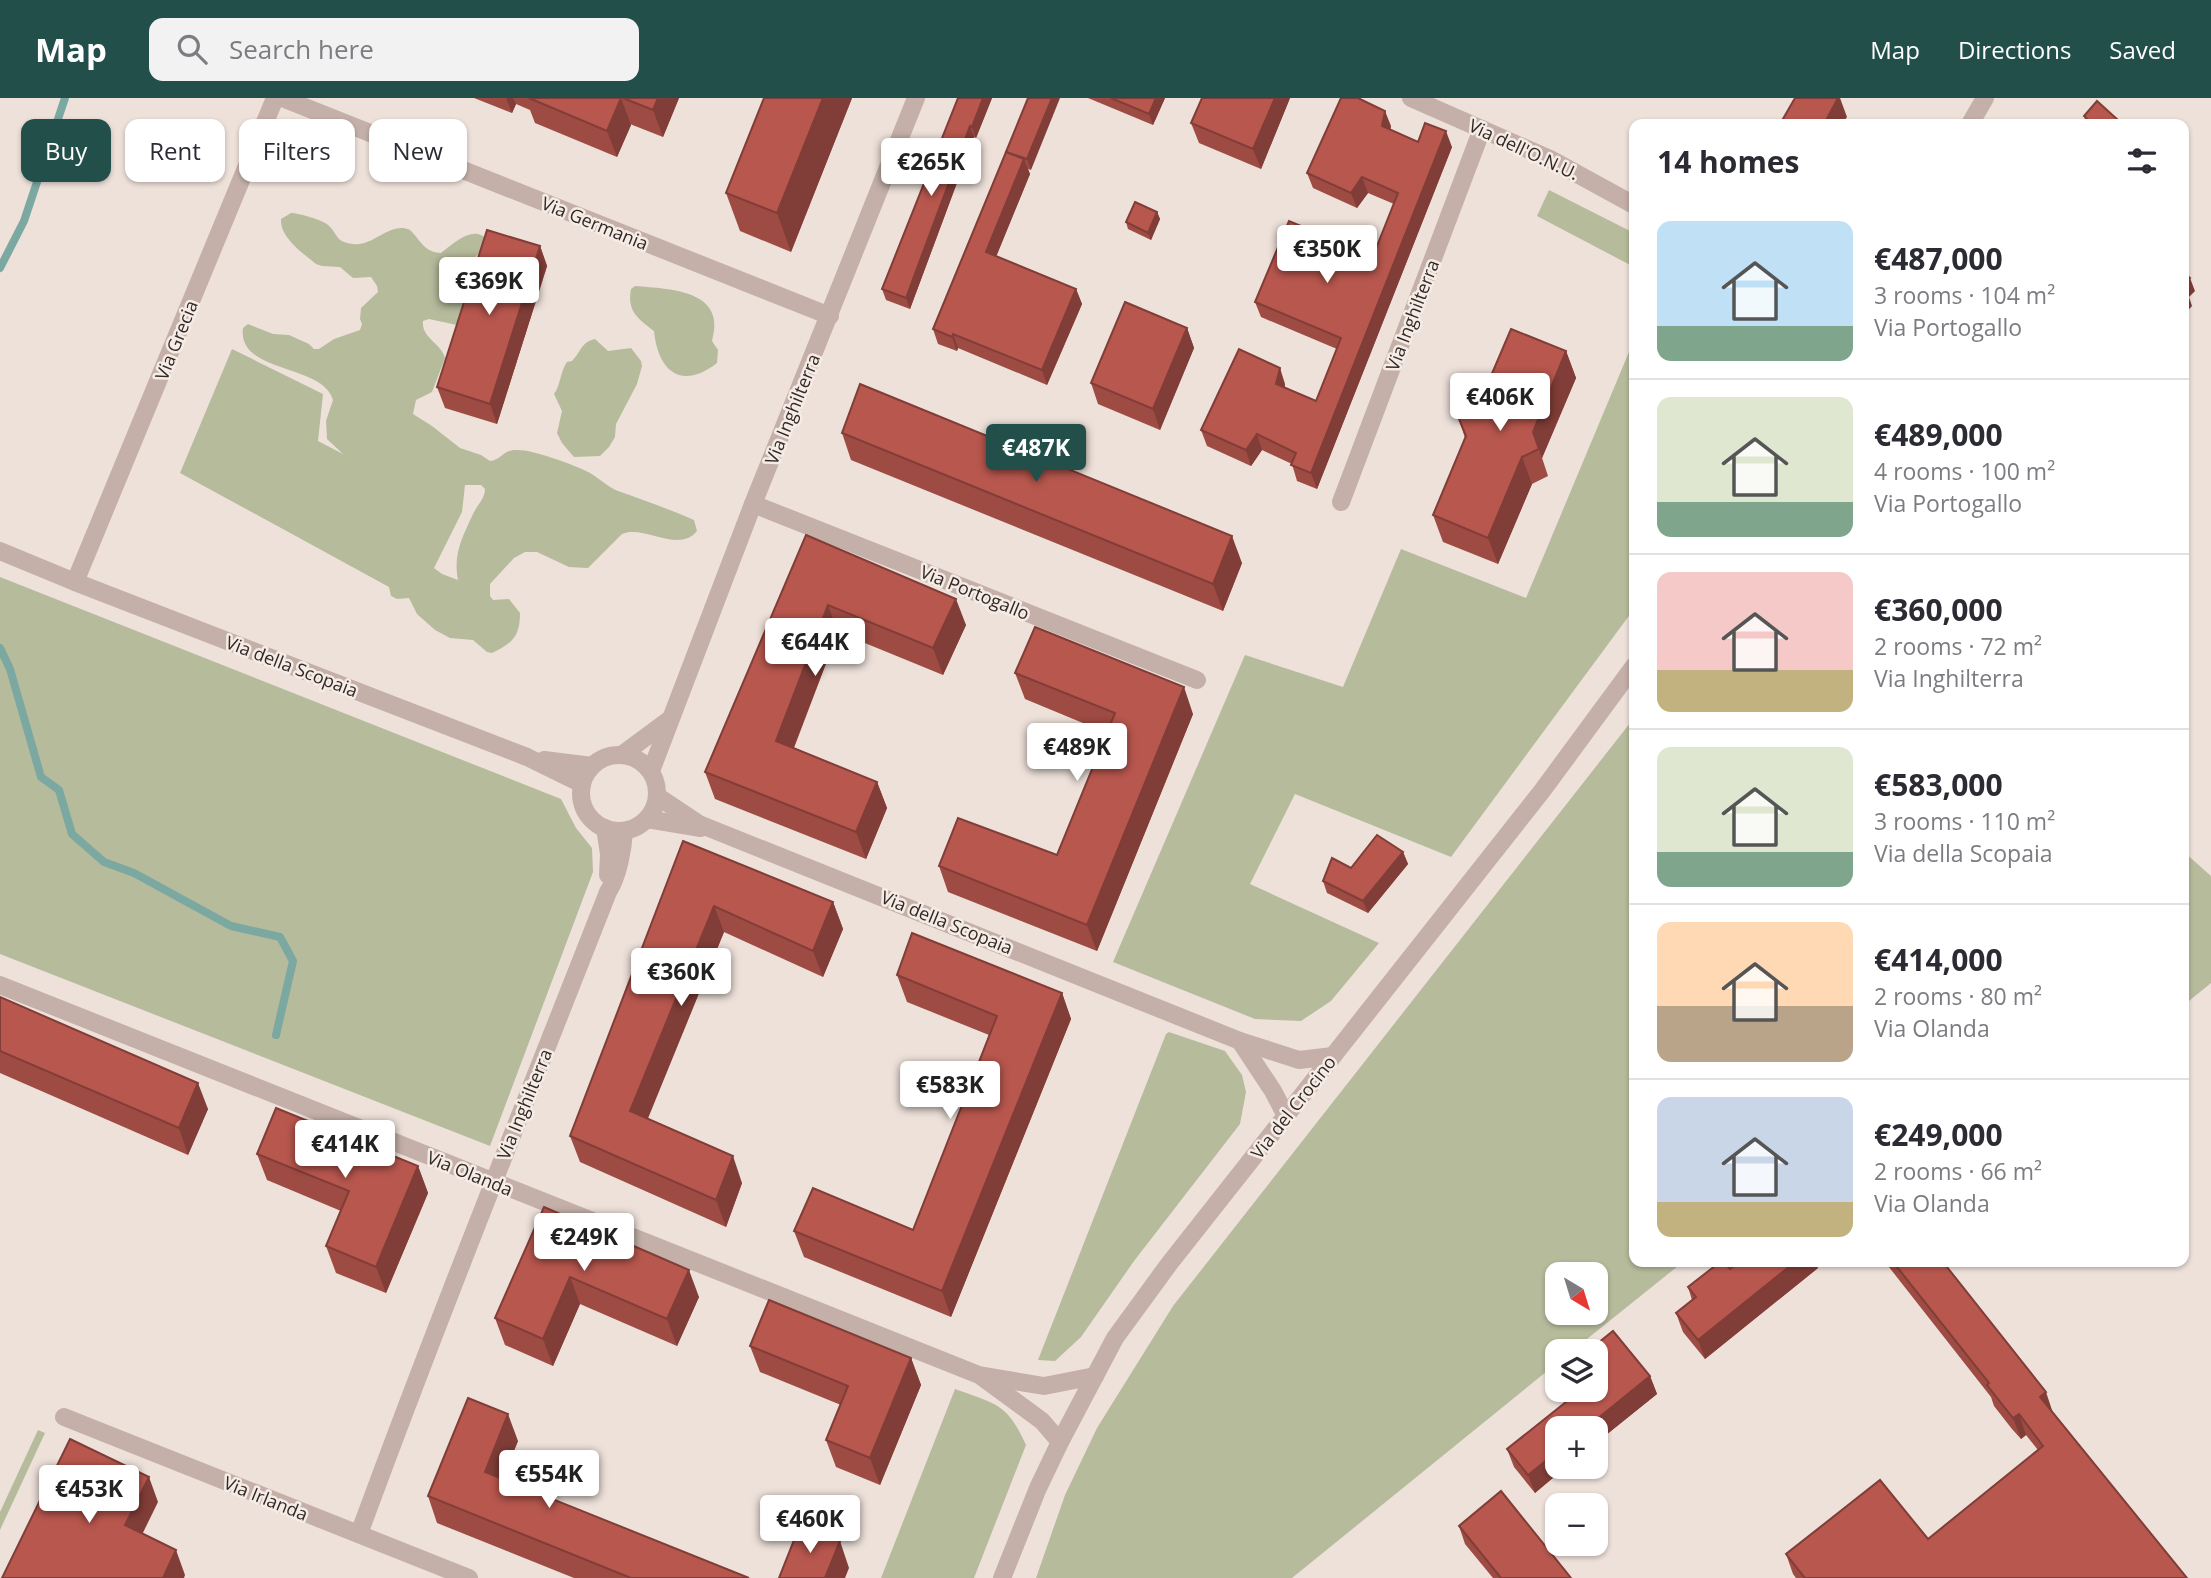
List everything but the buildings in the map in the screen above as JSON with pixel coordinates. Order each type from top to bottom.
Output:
[{"type":"street","name":"Via Grecia","points":[[75,582],[275,98]]},
{"type":"street","name":"Via Germania","points":[[282,98],[830,316]]},
{"type":"street","name":"Via Inghilterra","points":[[652,771],[669,720],[753,504],[916,98]]},
{"type":"street","name":"Via dell'O.N.U.","points":[[1411,98],[1550,159],[1629,202]]},
{"type":"street","points":[[1973,119],[1985,98]]},
{"type":"street","name":"Via Inghilterra","points":[[1341,502],[1482,128]]},
{"type":"street","name":"Via Portogallo","points":[[753,504],[1196,680]]},
{"type":"street","name":"Via della Scopaia","points":[[0,551],[527,757],[582,784]]},
{"type":"street","name":"Via del Crocino","points":[[1003,1578],[1060,1441],[1115,1338],[1169,1264],[1542,791],[1629,673]]},
{"type":"street","points":[[623,754],[669,720]]},
{"type":"street","points":[[623,754],[634,757],[652,771],[657,783],[657,796],[654,809],[640,825],[615,830],[589,816],[581,795],[582,784],[592,766],[606,757],[623,754]]},
{"type":"street","points":[[527,757],[592,766]]},
{"type":"street","name":"Via della Scopaia","points":[[657,796],[699,824],[1240,1041],[1299,1060],[1333,1056]]},
{"type":"street","points":[[647,819],[715,830]]},
{"type":"street","name":"Via Inghilterra","points":[[359,1534],[493,1182],[613,883],[624,840],[615,830]]},
{"type":"street","name":"Via Olanda","points":[[0,985],[979,1376],[1044,1386],[1095,1376]]},
{"type":"street","points":[[1240,1041],[1286,1116]]},
{"type":"street","name":"Via Olanda","points":[[979,1376],[1042,1421],[1060,1441]]},
{"type":"street","name":"Via Irlanda","points":[[64,1417],[468,1578]]},
{"type":"green space","points":[[1549,190],[1629,230],[1629,264],[1537,216]]},
{"type":"green space","points":[[291,213],[316,219],[328,225],[340,240],[353,244],[368,242],[389,231],[403,228],[410,230],[427,248],[441,253],[464,236],[483,236],[488,241],[470,262],[455,270],[453,276],[468,291],[463,318],[457,325],[429,319],[423,321],[425,332],[440,348],[445,358],[432,392],[416,400],[413,414],[460,448],[490,461],[513,450],[552,458],[586,471],[618,491],[694,520],[697,531],[681,540],[631,532],[622,534],[588,568],[569,567],[537,552],[525,552],[514,558],[490,584],[490,596],[493,600],[509,599],[520,613],[519,628],[510,642],[492,653],[473,640],[450,638],[435,630],[417,614],[409,598],[397,599],[391,596],[389,587],[180,473],[232,349],[323,394],[318,441],[343,454],[327,439],[326,421],[333,400],[326,388],[253,353],[245,343],[243,328],[248,324],[273,334],[289,335],[314,349],[319,349],[334,339],[360,330],[361,308],[378,292],[377,286],[371,277],[353,278],[340,267],[316,264],[288,239],[281,219]],"holes":[[[465,485],[481,485],[485,489],[484,496],[473,514],[460,546],[458,580],[434,568],[462,512]]]},
{"type":"green space","points":[[635,286],[679,291],[704,302],[711,311],[714,324],[712,341],[718,350],[717,363],[704,371],[682,376],[666,366],[660,357],[654,331],[638,318],[632,309],[631,289]]},
{"type":"green space","points":[[595,339],[608,351],[631,348],[642,366],[637,384],[616,424],[615,437],[609,447],[600,456],[574,457],[557,433],[562,411],[554,394],[567,362],[572,361],[587,342]]},
{"type":"green space","points":[[1629,352],[1629,616],[1451,857],[1295,794],[1250,884],[1379,943],[1331,1001],[1301,1021],[1255,1019],[1113,962],[1245,655],[1343,687],[1401,549],[1526,598]]},
{"type":"green space","points":[[0,577],[561,799],[576,828],[592,848],[593,872],[490,1146],[0,954]]},
{"type":"green space","points":[[1629,724],[1629,1267],[1677,1267],[1608,1322],[1608,1262],[1545,1262],[1545,1325],[1604,1325],[1587,1339],[1545,1339],[1545,1373],[1292,1578],[1036,1578],[1065,1495],[1097,1428],[1173,1306]]},
{"type":"green space","points":[[2189,856],[2211,876],[2211,983],[2189,1001]]},
{"type":"green space","points":[[1169,1032],[1225,1051],[1242,1075],[1246,1092],[1240,1124],[1134,1261],[1081,1337],[1055,1361],[1038,1360],[1166,1034]]},
{"type":"green space","points":[[955,1389],[999,1407],[1013,1421],[1026,1445],[974,1578],[881,1578]]},
{"type":"green space","points":[[38,1430],[45,1433],[0,1530],[0,1512]]},
{"type":"waterway","points":[[0,268],[24,221],[65,98]]},
{"type":"waterway","points":[[0,648],[10,669],[41,777],[59,790],[72,834],[104,862],[134,873],[231,926],[280,937],[293,961],[276,1035]]}]
